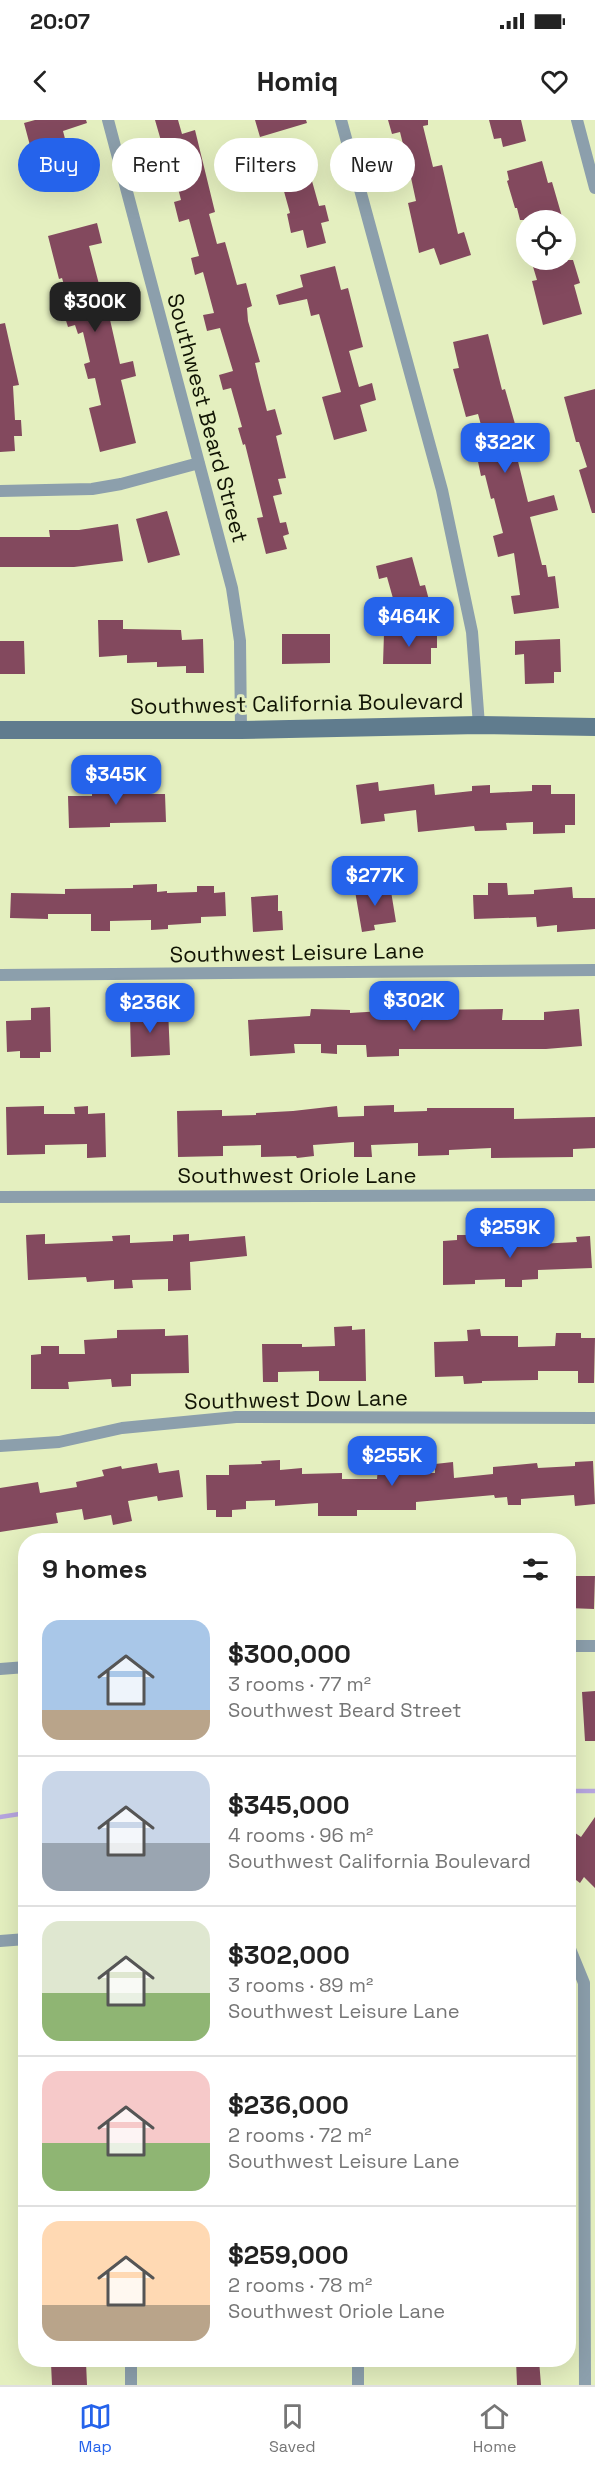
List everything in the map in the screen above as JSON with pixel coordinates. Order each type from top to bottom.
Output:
[{"type":"street","name":"Southwest Beard Street","points":[[108,120],[238,618],[241,730]]},
{"type":"street","points":[[341,120],[442,490],[472,632],[479,725]]},
{"type":"street","points":[[578,120],[595,188]]},
{"type":"street","points":[[0,491],[92,489],[121,484],[199,463]]},
{"type":"street","name":"Southwest California Boulevard","points":[[0,730],[241,730],[479,725],[595,727]]},
{"type":"street","name":"Southwest Leisure Lane","points":[[0,975],[595,970]]},
{"type":"street","name":"Southwest Oriole Lane","points":[[0,1197],[595,1195]]},
{"type":"street","name":"Southwest Dow Lane","points":[[0,1446],[59,1442],[122,1428],[236,1417],[595,1418]]},
{"type":"street","points":[[576,1646],[595,1646]]},
{"type":"street","points":[[0,1669],[18,1667]]},
{"type":"street","points":[[0,1941],[18,1940]]},
{"type":"street","points":[[576,1962],[585,1983],[585,2385]]},
{"type":"street","points":[[131,2367],[131,2385]]},
{"type":"street","points":[[358,2367],[358,2385]]},
{"type":"building","points":[[35,120],[86,120],[87,123],[63,131],[65,138],[28,138],[24,123]]},
{"type":"building","points":[[155,120],[178,120],[182,134],[195,130],[197,138],[160,138]]},
{"type":"building","points":[[255,120],[306,120],[307,123],[260,137]]},
{"type":"building","points":[[388,120],[428,120],[428,125],[423,126],[433,167],[442,165],[458,234],[464,232],[471,255],[440,265],[434,248],[419,253],[408,203],[416,201],[415,138],[401,138],[400,132],[392,134]]},
{"type":"building","points":[[489,120],[521,120],[526,141],[503,147],[501,138],[494,139]]},
{"type":"building","points":[[202,159],[215,212],[209,214],[217,244],[225,242],[237,285],[246,283],[252,306],[247,308],[248,321],[260,362],[255,363],[259,380],[267,411],[275,409],[282,434],[276,436],[286,478],[278,479],[282,494],[273,496],[280,523],[286,522],[289,534],[283,536],[287,549],[266,554],[257,518],[263,517],[245,444],[243,445],[238,428],[242,427],[231,388],[223,390],[219,375],[233,371],[220,328],[207,331],[203,315],[214,313],[203,272],[195,275],[191,258],[199,256],[189,219],[179,222],[174,202],[181,200],[179,192],[202,192]]},
{"type":"building","points":[[542,161],[548,183],[552,182],[560,210],[518,210],[507,181],[509,180],[507,171]]},
{"type":"building","points":[[284,192],[315,192],[319,206],[325,205],[329,221],[321,223],[326,243],[307,248],[303,230],[291,233],[287,214],[290,213]]},
{"type":"building","points":[[97,223],[102,243],[89,246],[100,288],[112,284],[117,299],[106,302],[120,364],[133,361],[136,376],[121,380],[136,443],[100,452],[89,408],[101,405],[95,378],[88,379],[84,364],[90,362],[83,332],[78,334],[75,325],[68,327],[63,311],[71,309],[62,278],[59,279],[48,236]]},
{"type":"building","points":[[335,266],[341,290],[348,288],[363,347],[349,351],[359,387],[372,383],[376,400],[360,405],[367,431],[334,440],[322,397],[341,392],[319,314],[311,316],[307,299],[279,305],[276,295],[303,287],[300,275]]},
{"type":"building","points":[[534,270],[576,270],[580,283],[574,285],[582,314],[543,325],[532,281],[537,280]]},
{"type":"building","points":[[5,323],[19,385],[13,386],[15,420],[21,420],[22,436],[14,436],[15,451],[0,452],[0,324]]},
{"type":"building","points":[[488,334],[502,390],[505,389],[515,424],[509,425],[528,502],[554,495],[558,510],[530,517],[542,565],[546,565],[548,577],[555,576],[559,608],[514,614],[511,596],[520,595],[514,553],[498,557],[493,536],[503,533],[494,498],[491,499],[485,475],[481,476],[477,457],[489,454],[478,414],[466,417],[453,369],[459,368],[453,342]]},
{"type":"building","points":[[595,389],[595,513],[592,513],[579,470],[587,467],[579,442],[576,442],[564,397]]},
{"type":"building","points":[[167,511],[180,555],[148,563],[136,519]]},
{"type":"building","points":[[118,524],[123,561],[74,567],[0,567],[0,537],[50,537],[49,530],[79,530]]},
{"type":"building","points":[[412,557],[420,586],[425,585],[429,600],[396,609],[387,577],[379,579],[376,566]]},
{"type":"building","points":[[98,620],[123,620],[123,629],[181,630],[182,640],[203,639],[204,673],[186,673],[186,666],[157,667],[157,662],[127,663],[127,655],[99,657]]},
{"type":"building","points":[[384,633],[437,634],[437,648],[431,648],[431,664],[383,664]]},
{"type":"building","points":[[282,634],[330,634],[330,663],[282,664]]},
{"type":"building","points":[[560,639],[561,672],[554,672],[554,683],[525,684],[524,654],[515,655],[515,641]]},
{"type":"building","points":[[0,641],[24,641],[25,674],[0,674]]},
{"type":"building","points":[[378,782],[379,791],[434,784],[435,795],[472,791],[472,786],[490,785],[490,793],[532,791],[532,785],[551,785],[551,794],[575,794],[575,825],[565,825],[565,833],[533,834],[533,822],[506,823],[507,830],[475,831],[474,826],[418,832],[416,810],[384,814],[385,821],[361,824],[356,785]]},
{"type":"building","points":[[143,783],[143,794],[165,794],[166,822],[110,823],[110,827],[69,828],[68,796],[92,796],[92,785]]},
{"type":"building","points":[[488,883],[507,883],[508,895],[534,894],[534,890],[572,887],[573,898],[595,898],[595,929],[557,932],[557,925],[537,927],[536,917],[474,919],[473,895],[488,895]]},
{"type":"building","points":[[157,884],[157,892],[167,891],[167,893],[197,892],[197,886],[214,886],[214,893],[225,892],[226,916],[201,917],[201,923],[168,925],[168,929],[151,930],[151,920],[110,921],[110,931],[91,931],[91,914],[48,914],[48,919],[10,918],[11,893],[65,894],[65,889],[133,888],[133,885]]},
{"type":"building","points":[[390,885],[396,922],[374,925],[375,930],[362,932],[355,891]]},
{"type":"building","points":[[278,895],[278,911],[282,911],[283,930],[253,932],[251,897]]},
{"type":"building","points":[[50,1007],[51,1052],[40,1052],[40,1058],[20,1058],[20,1051],[7,1052],[6,1021],[31,1020],[31,1008]]},
{"type":"building","points":[[168,1009],[170,1055],[131,1057],[130,1016],[149,1015],[149,1010]]},
{"type":"building","points":[[311,1009],[350,1010],[350,1013],[383,1011],[383,1019],[424,1018],[424,1010],[503,1009],[502,1020],[544,1020],[544,1012],[579,1009],[582,1046],[546,1049],[399,1049],[399,1056],[367,1057],[366,1045],[337,1045],[337,1054],[321,1053],[321,1044],[294,1044],[295,1053],[250,1056],[248,1020],[310,1016]]},
{"type":"building","points":[[394,1105],[394,1112],[427,1111],[427,1108],[514,1108],[514,1119],[595,1117],[595,1148],[573,1149],[573,1157],[491,1158],[491,1148],[449,1150],[449,1155],[418,1156],[418,1143],[371,1145],[372,1157],[354,1157],[354,1142],[313,1145],[314,1156],[297,1158],[296,1156],[261,1157],[261,1145],[223,1146],[223,1156],[178,1157],[177,1111],[222,1110],[222,1116],[256,1115],[256,1113],[337,1106],[338,1117],[364,1116],[364,1106]]},
{"type":"building","points":[[44,1106],[44,1114],[75,1114],[74,1107],[88,1106],[88,1114],[105,1113],[106,1157],[87,1158],[87,1144],[45,1145],[45,1154],[7,1155],[6,1107]]},
{"type":"building","points":[[45,1234],[45,1244],[113,1241],[112,1236],[130,1235],[130,1243],[173,1241],[173,1235],[189,1234],[189,1241],[245,1236],[247,1256],[190,1262],[191,1290],[168,1291],[168,1279],[132,1280],[133,1288],[114,1289],[114,1280],[87,1282],[86,1277],[28,1280],[26,1235]]},
{"type":"building","points":[[457,1235],[475,1235],[475,1239],[537,1237],[537,1244],[577,1242],[576,1237],[590,1236],[592,1268],[538,1270],[538,1279],[522,1280],[522,1287],[505,1287],[505,1279],[475,1280],[475,1284],[443,1285],[443,1241],[457,1240]]},
{"type":"building","points":[[352,1326],[352,1330],[365,1329],[366,1381],[319,1381],[319,1371],[278,1372],[278,1382],[263,1382],[262,1344],[302,1344],[302,1347],[335,1346],[334,1327]]},
{"type":"building","points":[[165,1329],[165,1336],[188,1335],[189,1373],[131,1374],[131,1386],[112,1387],[111,1379],[68,1382],[69,1389],[31,1389],[31,1355],[41,1354],[41,1346],[59,1346],[59,1354],[85,1354],[84,1340],[117,1338],[117,1330]]},
{"type":"building","points":[[480,1329],[481,1336],[518,1336],[518,1347],[555,1346],[556,1333],[581,1333],[581,1338],[595,1338],[594,1383],[578,1383],[578,1371],[538,1371],[538,1380],[482,1381],[482,1383],[464,1384],[463,1376],[435,1377],[434,1342],[468,1341],[467,1330]]},
{"type":"building","points":[[280,1460],[280,1470],[302,1468],[302,1474],[342,1473],[342,1479],[377,1479],[378,1467],[401,1467],[401,1473],[435,1473],[435,1464],[453,1462],[454,1478],[493,1474],[493,1467],[537,1463],[538,1468],[575,1466],[575,1462],[593,1461],[595,1504],[575,1506],[574,1495],[521,1499],[521,1505],[508,1505],[507,1497],[495,1498],[494,1495],[416,1502],[416,1510],[357,1510],[357,1516],[318,1516],[318,1503],[275,1506],[275,1500],[246,1501],[246,1509],[232,1510],[232,1517],[216,1517],[216,1510],[207,1510],[206,1475],[229,1475],[229,1465],[262,1464],[261,1461]]},
{"type":"building","points":[[157,1463],[159,1473],[179,1470],[183,1497],[158,1501],[157,1496],[128,1501],[132,1521],[113,1525],[111,1515],[84,1520],[82,1509],[56,1513],[58,1523],[0,1532],[0,1488],[38,1482],[40,1493],[77,1487],[76,1482],[104,1476],[102,1470]]},
{"type":"building","points":[[576,1576],[595,1576],[594,1609],[576,1608]]},
{"type":"building","points":[[595,1691],[595,1741],[585,1741],[582,1692]]},
{"type":"building","points":[[595,1817],[595,1888],[584,1877],[580,1883],[576,1880],[576,1834],[581,1837]]},
{"type":"building","points":[[51,2367],[86,2367],[87,2385],[52,2385]]},
{"type":"building","points":[[516,2367],[540,2367],[541,2385],[517,2385]]},
{"type":"waterway","points":[[576,1791],[595,1791]]},
{"type":"waterway","points":[[0,1817],[18,1814]]}]
